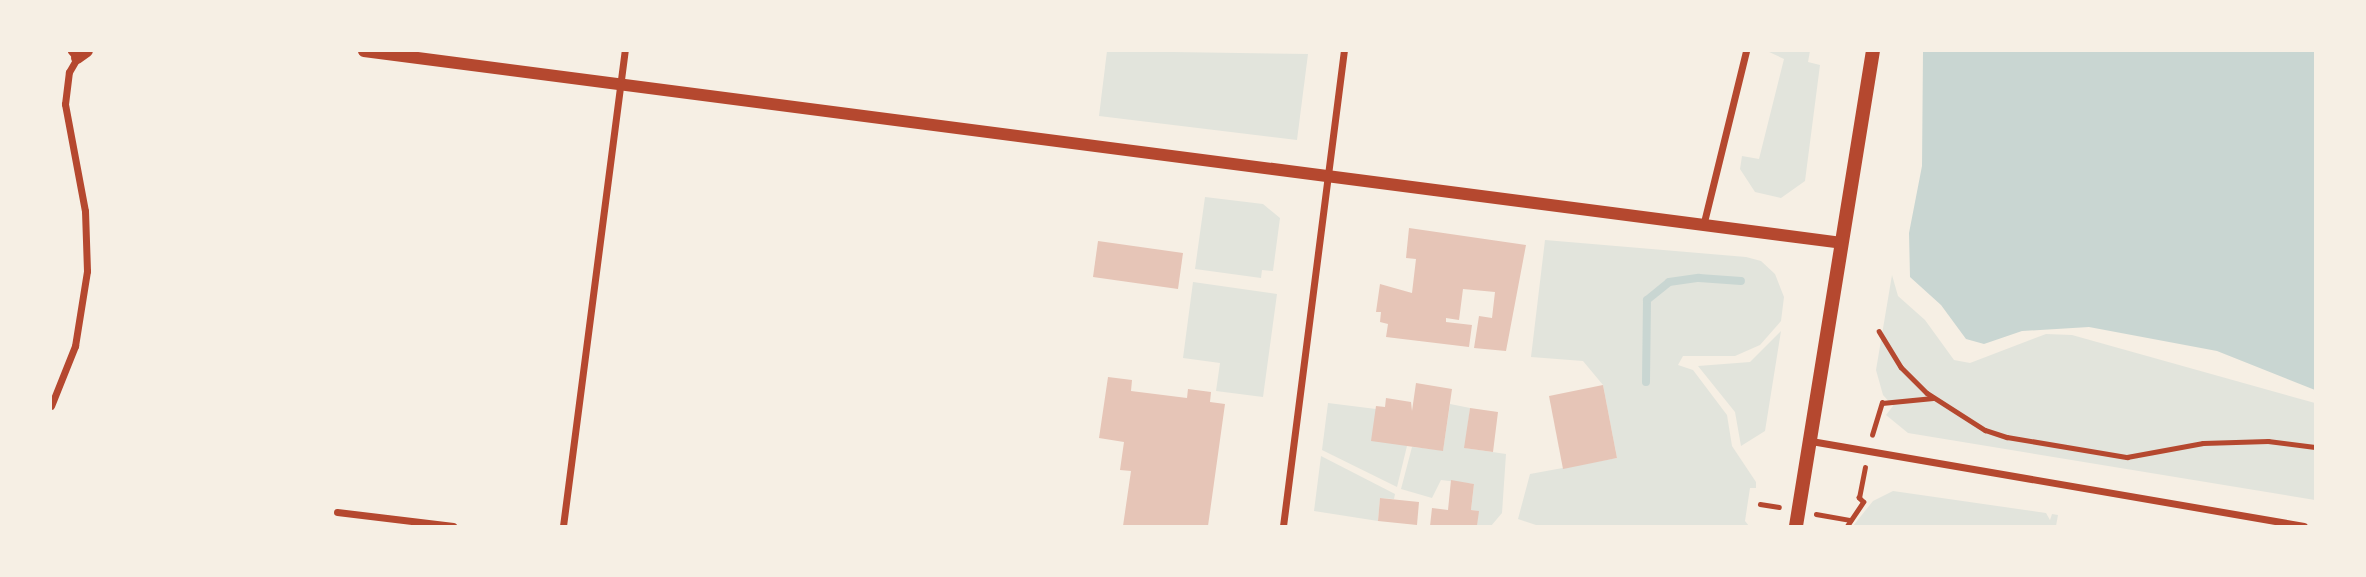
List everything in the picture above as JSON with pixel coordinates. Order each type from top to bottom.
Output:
[{"type":"main road","points":[[1796,526],[1873,51]]},
{"type":"street","points":[[365,51],[1703,222],[1842,243]]},
{"type":"street","points":[[564,526],[625,51]]},
{"type":"street","points":[[1283,526],[1344,51]]},
{"type":"street","points":[[1703,222],[1746,51]]},
{"type":"street","points":[[51,406],[75,346],[87,271],[85,211],[65,104],[69,72],[78,53]]},
{"type":"street","points":[[1811,441],[2304,526]]},
{"type":"street","points":[[338,512],[453,526]]},
{"type":"path","points":[[1879,331],[1900,368],[1934,398],[1984,430],[2127,457],[2203,443],[2268,441],[2315,447]]},
{"type":"path","points":[[1878,408],[1898,400],[1934,398]]},
{"type":"path","points":[[1847,522],[1863,502],[1859,498]]},
{"type":"shaded area","points":[[1107,51],[1308,54],[1297,140],[1099,116]]},
{"type":"shaded area","points":[[1767,51],[1810,51],[1808,62],[1820,65],[1805,181],[1781,198],[1755,192],[1740,169],[1742,156],[1759,159],[1784,59]]},
{"type":"shaded area","points":[[1923,51],[2315,51],[2315,390],[2217,351],[2089,327],[2022,331],[1984,344],[1966,339],[1941,305],[1910,277],[1909,233],[1922,166]]},
{"type":"shaded area","points":[[1205,197],[1263,204],[1280,218],[1273,271],[1262,270],[1261,278],[1195,269]]},
{"type":"shaded area","points":[[1545,240],[1746,257],[1761,261],[1775,274],[1784,297],[1781,321],[1760,345],[1735,356],[1683,356],[1678,365],[1693,370],[1727,415],[1732,446],[1756,482],[1756,488],[1750,488],[1745,521],[1749,526],[1539,526],[1518,519],[1530,474],[1617,458],[1603,385],[1583,361],[1531,357]]},
{"type":"shaded area","points":[[1892,275],[1898,296],[1925,320],[1954,360],[1970,363],[2046,334],[2072,335],[2315,403],[2315,500],[1908,433],[1886,415],[1893,406],[1883,395],[1876,370]]},
{"type":"shaded area","points":[[1193,282],[1277,294],[1263,397],[1216,391],[1220,363],[1183,358]]},
{"type":"shaded area","points":[[1781,331],[1765,431],[1741,446],[1735,412],[1698,366],[1750,362]]},
{"type":"shaded area","points":[[1328,403],[1376,409],[1407,446],[1397,487],[1322,450]]},
{"type":"shaded area","points":[[1450,404],[1470,408],[1465,448],[1506,454],[1502,513],[1491,526],[1477,526],[1478,511],[1471,510],[1474,484],[1441,480],[1432,498],[1401,489],[1412,447],[1443,450]]},
{"type":"shaded area","points":[[1321,456],[1395,494],[1394,499],[1380,498],[1378,521],[1314,511]]},
{"type":"shaded area","points":[[1893,491],[2046,513],[2050,520],[2052,514],[2058,515],[2056,526],[1853,526],[1873,501]]},
{"type":"building","points":[[1409,228],[1526,245],[1506,351],[1474,348],[1479,316],[1492,318],[1495,292],[1463,289],[1459,320],[1446,318],[1446,322],[1472,325],[1469,347],[1386,337],[1388,324],[1380,322],[1381,312],[1376,312],[1380,284],[1412,293],[1416,259],[1406,258]]},
{"type":"building","points":[[1098,241],[1183,253],[1178,289],[1093,277]]},
{"type":"building","points":[[1108,377],[1132,380],[1131,391],[1187,398],[1188,389],[1211,392],[1210,402],[1225,404],[1208,526],[1123,526],[1131,471],[1120,470],[1124,442],[1099,438]]},
{"type":"building","points":[[1416,383],[1452,389],[1443,451],[1371,441],[1376,406],[1385,407],[1386,398],[1411,402],[1412,411]]},
{"type":"building","points":[[1603,385],[1617,458],[1563,469],[1549,396]]},
{"type":"building","points":[[1470,408],[1498,412],[1493,452],[1464,448]]},
{"type":"building","points":[[1451,480],[1474,484],[1471,510],[1479,511],[1477,526],[1430,526],[1432,508],[1448,510]]},
{"type":"building","points":[[1380,498],[1419,502],[1417,525],[1378,521]]},
{"type":"waterway","points":[[1646,382],[1647,300],[1669,282],[1699,278],[1741,281]]}]
